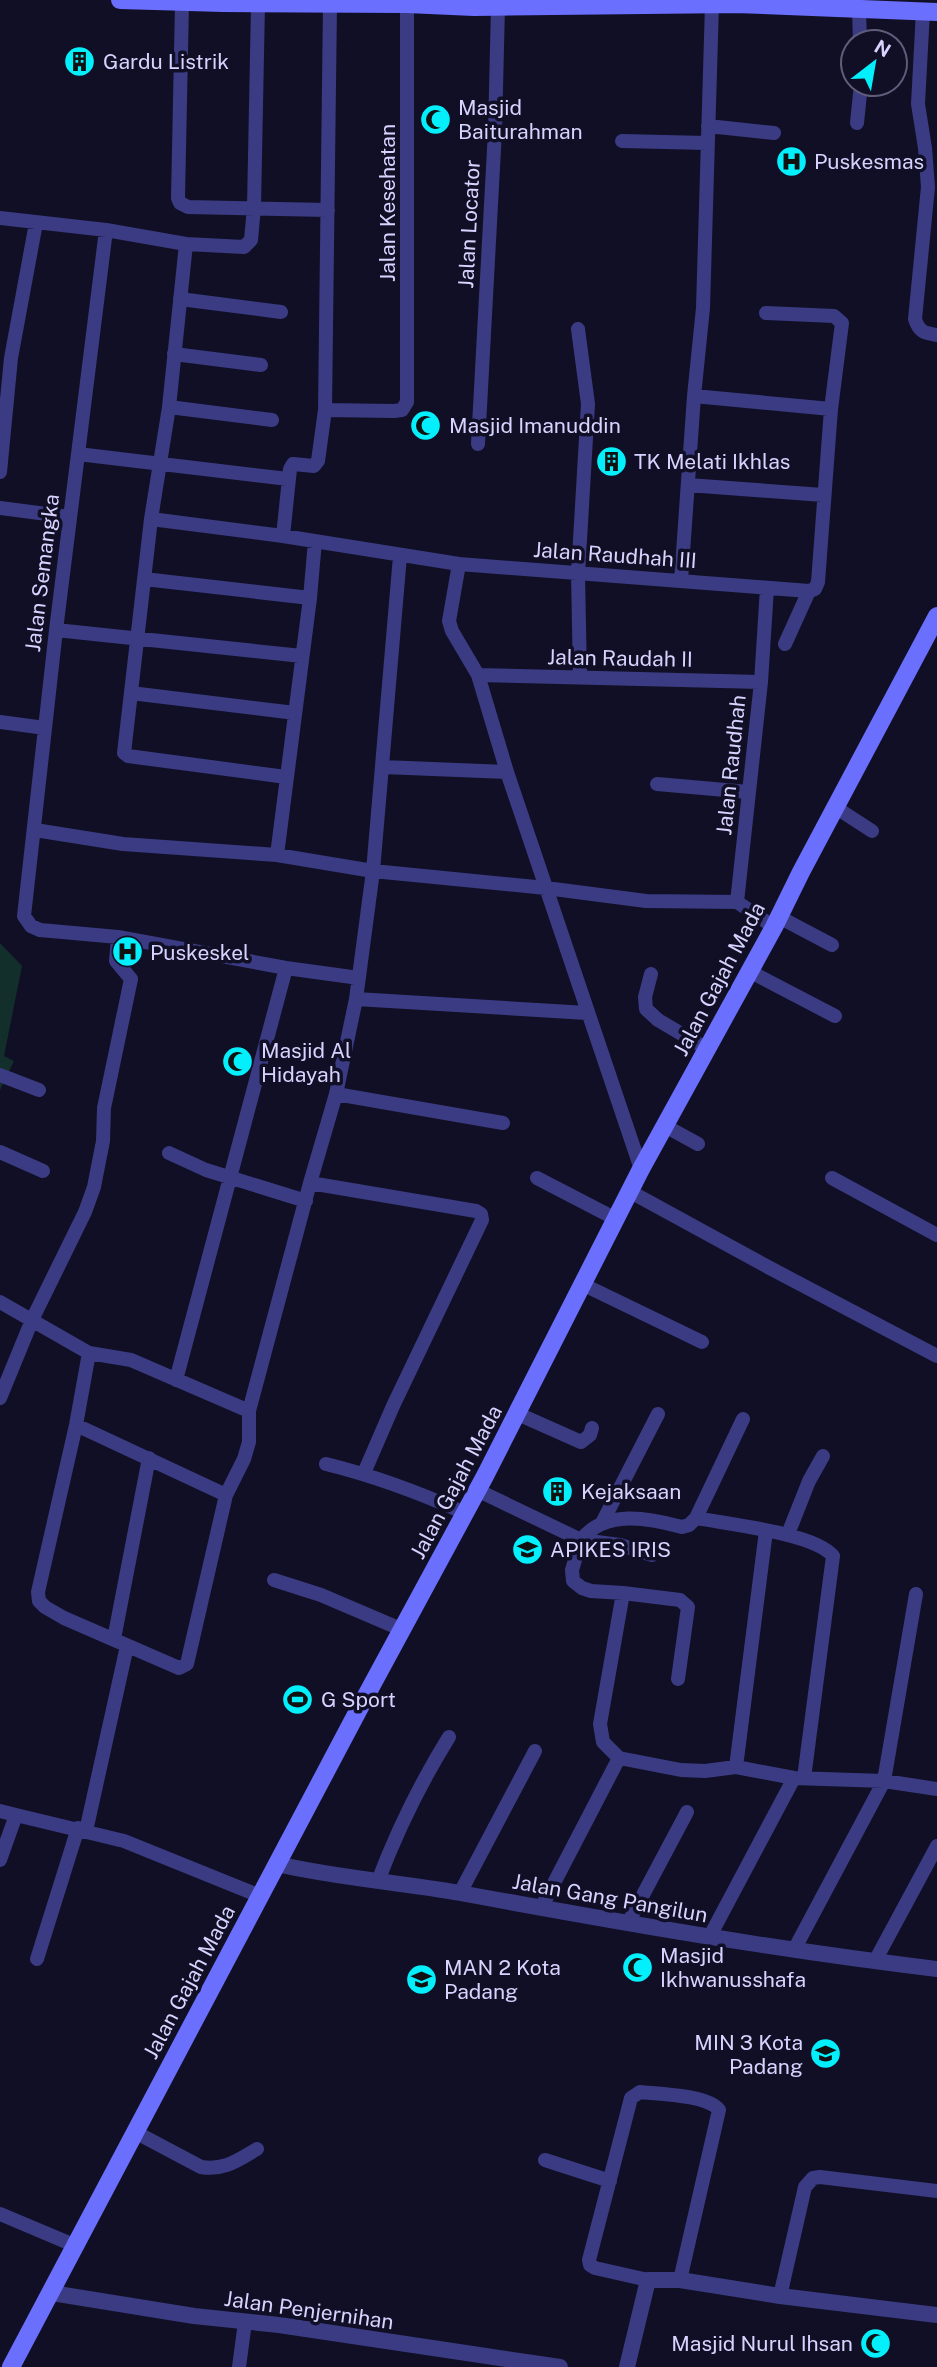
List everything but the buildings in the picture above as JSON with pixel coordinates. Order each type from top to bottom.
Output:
[{"type":"main road","points":[[120,0],[258,4],[474,3],[498,6],[736,2],[859,10],[930,11]]},
{"type":"main road","name":"Jalan Gajah Mada","points":[[12,2367],[518,1414],[629,1191],[776,922],[937,617]]},
{"type":"street","points":[[182,3],[178,198],[185,206],[328,210]]},
{"type":"street","points":[[0,218],[106,230],[186,244],[244,247],[251,240],[254,207],[258,4]]},
{"type":"street","points":[[283,536],[291,465],[314,466],[318,461],[325,410],[330,4]]},
{"type":"street","name":"Jalan Kesehatan","points":[[325,410],[394,411],[402,410],[407,402],[407,4]]},
{"type":"street","points":[[681,581],[703,308],[712,4]]},
{"type":"street","name":"Jalan Locator","points":[[478,444],[495,131],[498,6]]},
{"type":"street","points":[[859,10],[860,28]]},
{"type":"street","points":[[930,11],[918,104],[931,148],[915,320],[918,329],[937,335]]},
{"type":"street","points":[[858,123],[860,98]]},
{"type":"street","points":[[708,126],[774,133]]},
{"type":"street","points":[[622,141],[707,143]]},
{"type":"street","points":[[0,472],[11,358],[36,223]]},
{"type":"street","name":"Jalan Semangka","points":[[106,230],[56,630],[24,916],[26,921],[40,930],[118,937]]},
{"type":"street","points":[[186,244],[169,407],[151,519],[124,753],[128,756],[286,777]]},
{"type":"street","points":[[180,299],[281,312]]},
{"type":"street","points":[[766,313],[834,316],[842,323],[823,495],[818,582],[815,589],[809,592],[785,644]]},
{"type":"street","points":[[578,329],[588,404],[578,574],[580,677]]},
{"type":"street","points":[[174,354],[261,365]]},
{"type":"street","points":[[694,396],[831,409]]},
{"type":"street","points":[[169,407],[272,420]]},
{"type":"street","points":[[78,454],[288,479]]},
{"type":"street","points":[[688,485],[823,495]]},
{"type":"street","points":[[0,508],[70,517]]},
{"type":"street","name":"Jalan Raudhah III","points":[[151,519],[283,536],[459,564],[809,592]]},
{"type":"street","points":[[277,855],[315,541]]},
{"type":"street","points":[[89,1353],[76,1425],[38,1592],[39,1601],[64,1618],[179,1668],[187,1664],[226,1494],[244,1459],[249,1442],[249,1411],[336,1094],[356,999],[373,871],[400,556]]},
{"type":"street","points":[[459,564],[449,621],[452,631],[478,675],[507,772],[641,1169]]},
{"type":"street","points":[[144,579],[310,598]]},
{"type":"street","name":"Jalan Raudhah","points":[[737,902],[761,682],[767,588]]},
{"type":"street","points":[[56,630],[302,656]]},
{"type":"street","name":"Jalan Raudah II","points":[[478,675],[761,682]]},
{"type":"street","points":[[131,693],[295,713]]},
{"type":"street","points":[[0,722],[45,728]]},
{"type":"street","points":[[383,767],[507,772]]},
{"type":"street","points":[[657,784],[748,792]]},
{"type":"street","points":[[835,807],[872,831]]},
{"type":"street","points":[[35,830],[123,844],[277,855],[373,871],[646,901],[737,902],[776,922],[832,945]]},
{"type":"street","points":[[0,1398],[32,1320],[85,1212],[99,1164],[104,1108],[131,979],[116,961],[118,937],[286,968],[359,978]]},
{"type":"street","points":[[176,1380],[286,968]]},
{"type":"street","points":[[749,971],[835,1016]]},
{"type":"street","points":[[652,974],[645,997],[646,1009],[658,1020],[707,1049]]},
{"type":"street","points":[[356,999],[587,1013]]},
{"type":"street","points":[[0,1075],[39,1090]]},
{"type":"street","points":[[336,1094],[502,1124]]},
{"type":"street","points":[[665,1126],[698,1144]]},
{"type":"street","points":[[0,1152],[43,1171]]},
{"type":"street","points":[[169,1153],[206,1170],[306,1201]]},
{"type":"street","points":[[537,1178],[616,1219]]},
{"type":"street","points":[[832,1178],[937,1235]]},
{"type":"street","points":[[310,1183],[481,1214],[482,1220],[364,1473]]},
{"type":"street","points":[[629,1191],[937,1356]]},
{"type":"street","points":[[582,1283],[702,1342]]},
{"type":"street","points":[[0,1302],[89,1353],[131,1360],[249,1411]]},
{"type":"street","points":[[518,1414],[581,1443],[590,1435],[592,1427]]},
{"type":"street","points":[[602,1523],[658,1414]]},
{"type":"street","points":[[678,1679],[688,1606],[680,1600],[591,1591],[573,1581],[572,1570],[581,1540],[587,1532],[602,1523],[632,1518],[682,1527],[689,1525],[696,1518],[743,1419]]},
{"type":"street","points":[[76,1425],[226,1494]]},
{"type":"street","points":[[788,1534],[809,1481],[823,1456]]},
{"type":"street","points":[[37,1959],[82,1830],[120,1643],[149,1458]]},
{"type":"street","points":[[327,1464],[413,1490],[465,1513]]},
{"type":"street","points":[[477,1490],[581,1540],[620,1545],[652,1555]]},
{"type":"street","points":[[696,1518],[788,1534],[827,1548],[833,1556],[799,1778],[710,1936]]},
{"type":"street","points":[[736,1767],[766,1531]]},
{"type":"street","points":[[274,1580],[321,1595],[403,1630]]},
{"type":"street","points":[[623,1593],[600,1724],[603,1742],[619,1758],[692,1771],[736,1767],[799,1778],[884,1781],[937,1789]]},
{"type":"street","points":[[795,1948],[884,1781],[915,1594]]},
{"type":"street","points":[[378,1881],[398,1833],[449,1737]]},
{"type":"street","points":[[460,1893],[535,1751]]},
{"type":"street","points":[[541,1908],[619,1758]]},
{"type":"street","points":[[0,1811],[124,1841],[260,1896]]},
{"type":"street","points":[[628,1923],[687,1812]]},
{"type":"street","points":[[0,1860],[16,1815]]},
{"type":"street","points":[[875,1961],[937,1846]]},
{"type":"street","name":"Jalan Gang Pangilun","points":[[277,1864],[327,1875],[460,1893],[628,1923],[937,1969]]},
{"type":"street","points":[[680,2280],[719,2110],[704,2100],[640,2092],[633,2095],[589,2260],[590,2265],[648,2280],[680,2280],[780,2296],[937,2315]]},
{"type":"street","points":[[135,2132],[201,2167],[226,2167],[257,2148]]},
{"type":"street","points":[[545,2160],[610,2181]]},
{"type":"street","points":[[780,2296],[805,2187],[809,2181],[820,2177],[937,2192]]},
{"type":"street","points":[[0,2214],[76,2246]]},
{"type":"street","points":[[627,2367],[648,2280]]},
{"type":"street","name":"Jalan Penjernihan","points":[[52,2293],[527,2365],[561,2367]]},
{"type":"street","points":[[239,2367],[245,2322]]},
{"type":"green space","points":[[0,943],[22,966],[4,1056],[14,1061],[0,1090]]},
{"type":"place","name":"Gardu Listrik","points":[[80,61]]},
{"type":"place","name":"Masjid Baiturahman","points":[[435,119]]},
{"type":"place","name":"Puskesmas","points":[[791,161]]},
{"type":"place","name":"Masjid Imanuddin","points":[[426,425]]},
{"type":"place","name":"TK Melati Ikhlas","points":[[611,461]]},
{"type":"place","name":"Puskeskel","points":[[127,952]]},
{"type":"place","name":"Masjid Al Hidayah","points":[[238,1062]]},
{"type":"place","name":"Kejaksaan","points":[[558,1491]]},
{"type":"place","name":"APIKES IRIS","points":[[527,1549]]},
{"type":"place","name":"G Sport","points":[[298,1699]]},
{"type":"place","name":"Masjid Ikhwanusshafa","points":[[637,1967]]},
{"type":"place","name":"MAN 2 Kota Padang","points":[[421,1979]]},
{"type":"place","name":"MIN 3 Kota Padang","points":[[826,2054]]},
{"type":"place","name":"Masjid Nurul Ihsan","points":[[876,2343]]}]
